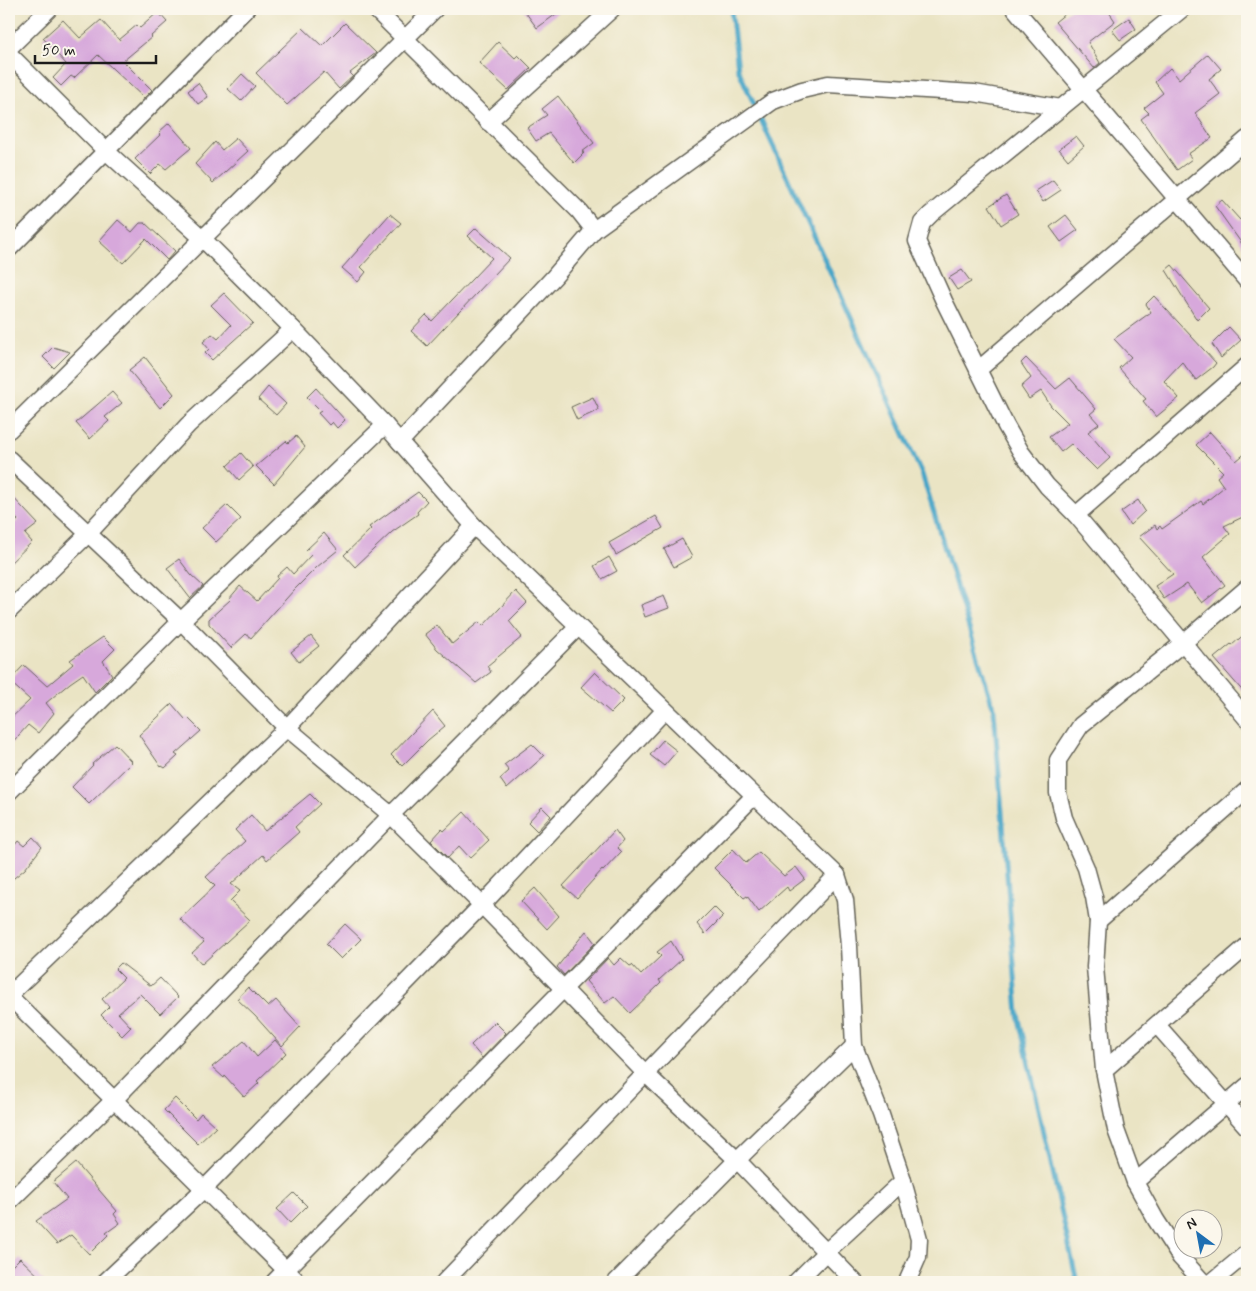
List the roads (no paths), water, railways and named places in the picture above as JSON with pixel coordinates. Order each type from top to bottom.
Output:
[{"type":"street","points":[[9,48],[49,9]]},
{"type":"street","points":[[9,249],[246,9]]},
{"type":"street","points":[[376,9],[579,211],[594,230]]},
{"type":"street","points":[[9,430],[435,9]]},
{"type":"street","points":[[488,122],[612,9]]},
{"type":"street","points":[[1015,9],[1247,281]]},
{"type":"street","points":[[1182,9],[930,214],[922,224],[917,241],[978,370],[1021,452],[1047,486],[1076,515],[1247,719]]},
{"type":"street","points":[[9,54],[106,151],[202,238],[292,329],[385,425],[474,526],[837,875],[845,900],[850,946],[854,1046],[881,1115],[903,1181],[919,1239],[918,1257],[907,1282]]},
{"type":"street","points":[[400,442],[554,277],[594,230],[773,101],[802,90],[828,84],[974,93],[1061,108]]},
{"type":"street","points":[[978,370],[1247,139]]},
{"type":"street","points":[[9,611],[88,534],[188,425],[292,329]]},
{"type":"street","points":[[1076,515],[1247,366]]},
{"type":"street","points":[[9,792],[181,621],[385,425]]},
{"type":"street","points":[[9,460],[181,621],[287,728],[391,815],[482,905],[646,1074],[737,1160],[855,1282]]},
{"type":"street","points":[[298,1282],[9,996],[287,728],[474,526]]},
{"type":"street","points":[[1203,1282],[1180,1257],[1156,1220],[1135,1182],[1116,1130],[1104,1070],[1095,967],[1098,921],[1086,868],[1064,818],[1058,793],[1058,760],[1081,725],[1183,643],[1247,588]]},
{"type":"street","points":[[9,1202],[115,1099],[391,815],[578,627]]},
{"type":"street","points":[[105,1282],[204,1189],[482,905],[665,710]]},
{"type":"street","points":[[1098,921],[1247,790]]},
{"type":"street","points":[[274,1282],[754,796]]},
{"type":"street","points":[[444,1282],[837,875]]},
{"type":"street","points":[[1104,1070],[1247,946]]},
{"type":"street","points":[[1157,1025],[1247,1127]]},
{"type":"street","points":[[616,1282],[854,1046]]},
{"type":"street","points":[[1135,1182],[1247,1086]]},
{"type":"street","points":[[796,1282],[903,1181]]},
{"type":"street","points":[[1212,1282],[1247,1252]]},
{"type":"waterway","points":[[731,9],[738,69],[922,474],[994,710],[1018,1014],[1077,1282]]}]
